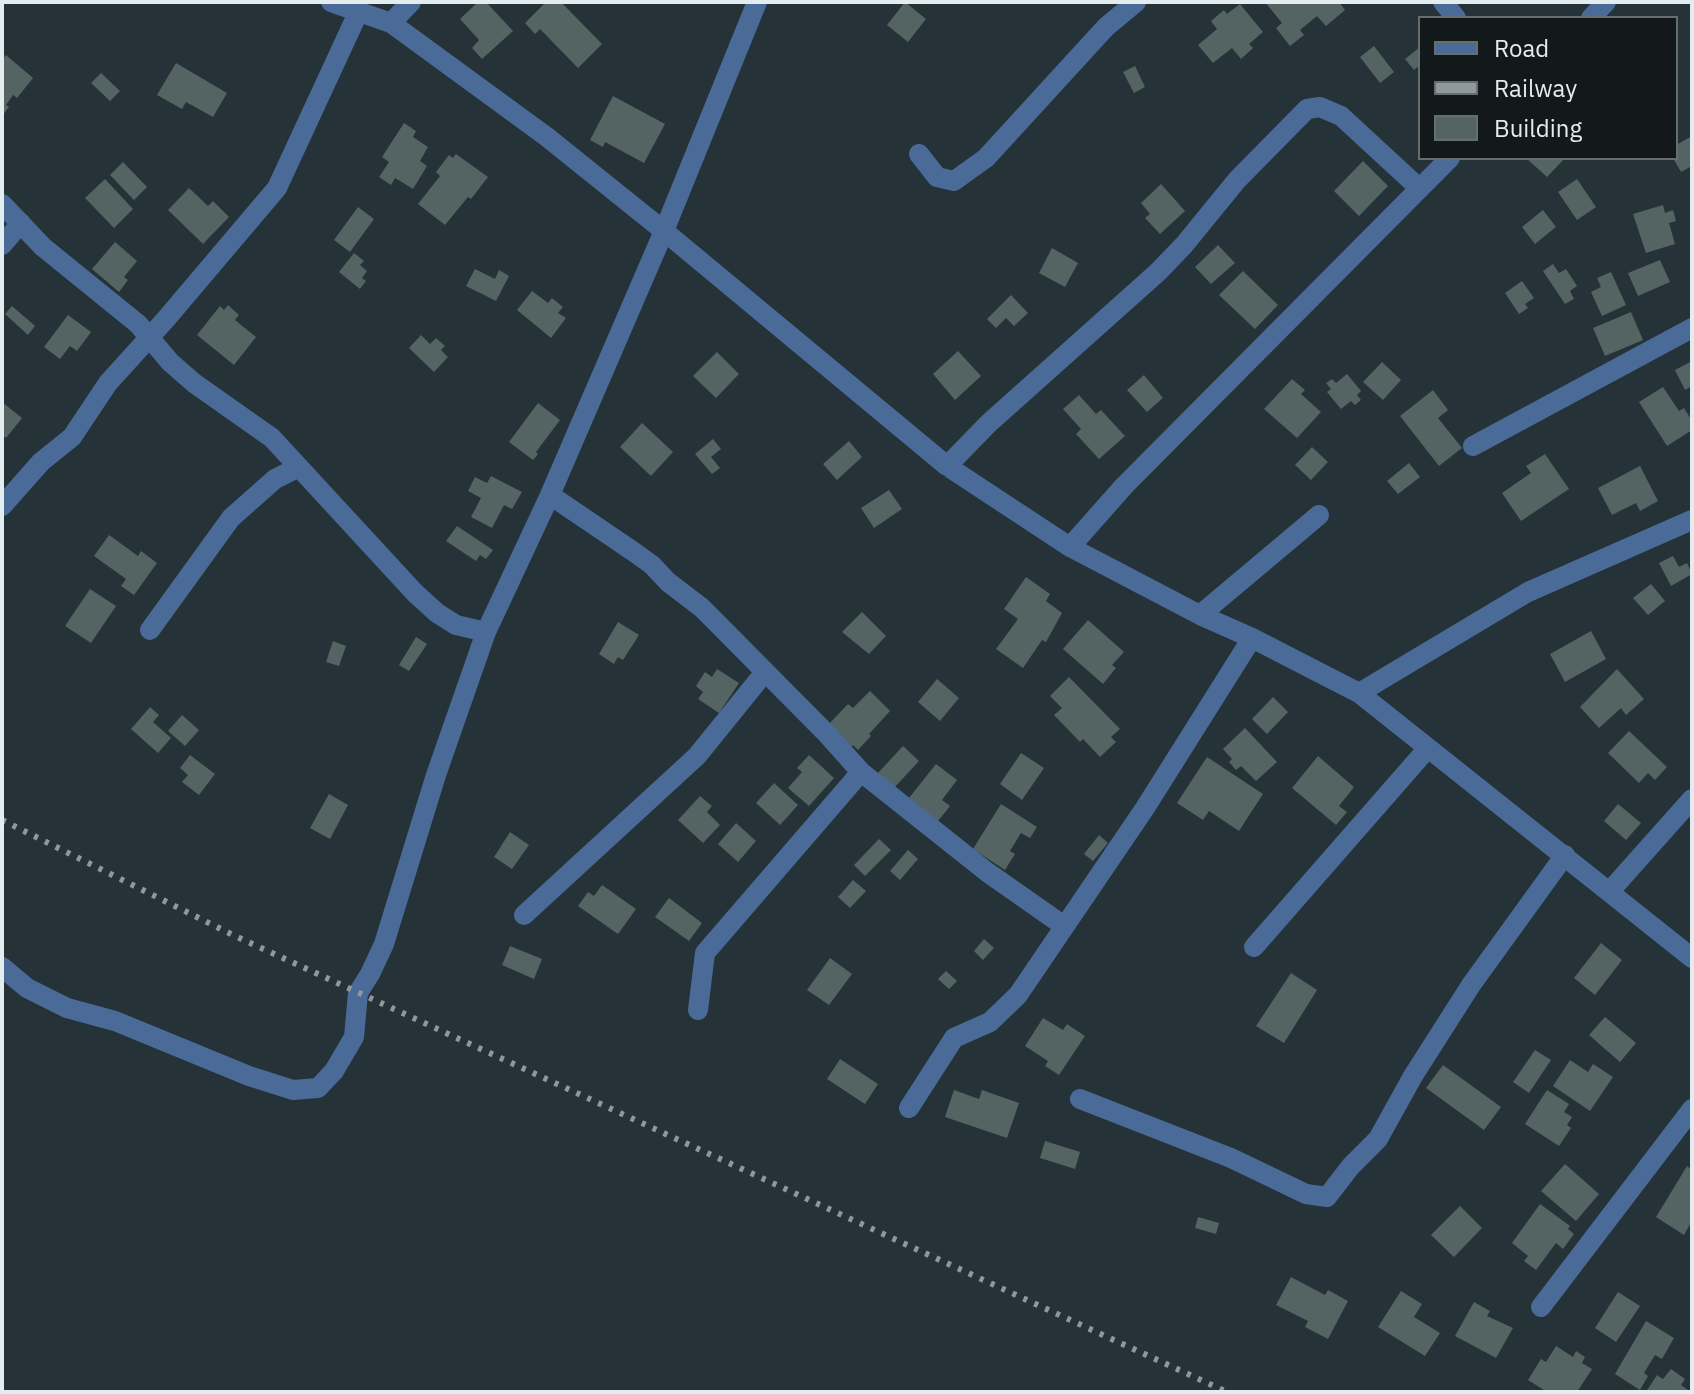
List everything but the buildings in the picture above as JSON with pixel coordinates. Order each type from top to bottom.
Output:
[{"type":"street","points":[[331,2],[391,23],[547,137],[947,466],[1070,547],[1359,693],[1692,958]]},
{"type":"street","points":[[391,23],[411,2]]},
{"type":"street","points":[[2,967],[27,988],[67,1008],[115,1021],[278,1086],[293,1090],[318,1088],[334,1071],[354,1037],[358,993],[384,944],[436,775],[486,632],[550,495],[664,231],[757,2]]},
{"type":"street","points":[[919,154],[937,177],[954,181],[986,158],[1106,27],[1136,2]]},
{"type":"street","points":[[2,506],[41,462],[72,437],[108,383],[277,188],[358,13]]},
{"type":"street","points":[[947,466],[989,423],[1158,272],[1237,180],[1307,109],[1320,107],[1341,116],[1418,187]]},
{"type":"street","points":[[1070,547],[1124,486],[1448,160]]},
{"type":"street","points":[[2,204],[43,247],[138,324],[186,376],[272,438],[437,613],[456,625],[486,632]]},
{"type":"street","points":[[2,245],[21,223]]},
{"type":"street","points":[[1473,446],[1692,328]]},
{"type":"street","points":[[150,630],[231,518],[275,479],[299,467]]},
{"type":"street","points":[[550,495],[652,565],[668,582],[702,608],[861,772],[987,872],[1064,926]]},
{"type":"street","points":[[1200,615],[1319,515]]},
{"type":"street","points":[[1359,693],[1528,592],[1692,520]]},
{"type":"street","points":[[909,1108],[954,1038],[990,1022],[1018,995],[1145,808],[1252,638]]},
{"type":"street","points":[[524,915],[697,756],[765,672]]},
{"type":"street","points":[[1254,947],[1428,748]]},
{"type":"street","points":[[698,1010],[705,953],[861,772]]},
{"type":"street","points":[[1610,891],[1692,799]]},
{"type":"street","points":[[1080,1099],[1231,1158],[1306,1194],[1327,1197],[1351,1166],[1378,1139],[1413,1076],[1471,985],[1565,855]]},
{"type":"street","points":[[1541,1307],[1692,1109]]},
{"type":"railway","points":[[2,820],[233,935],[1227,1392]]}]
